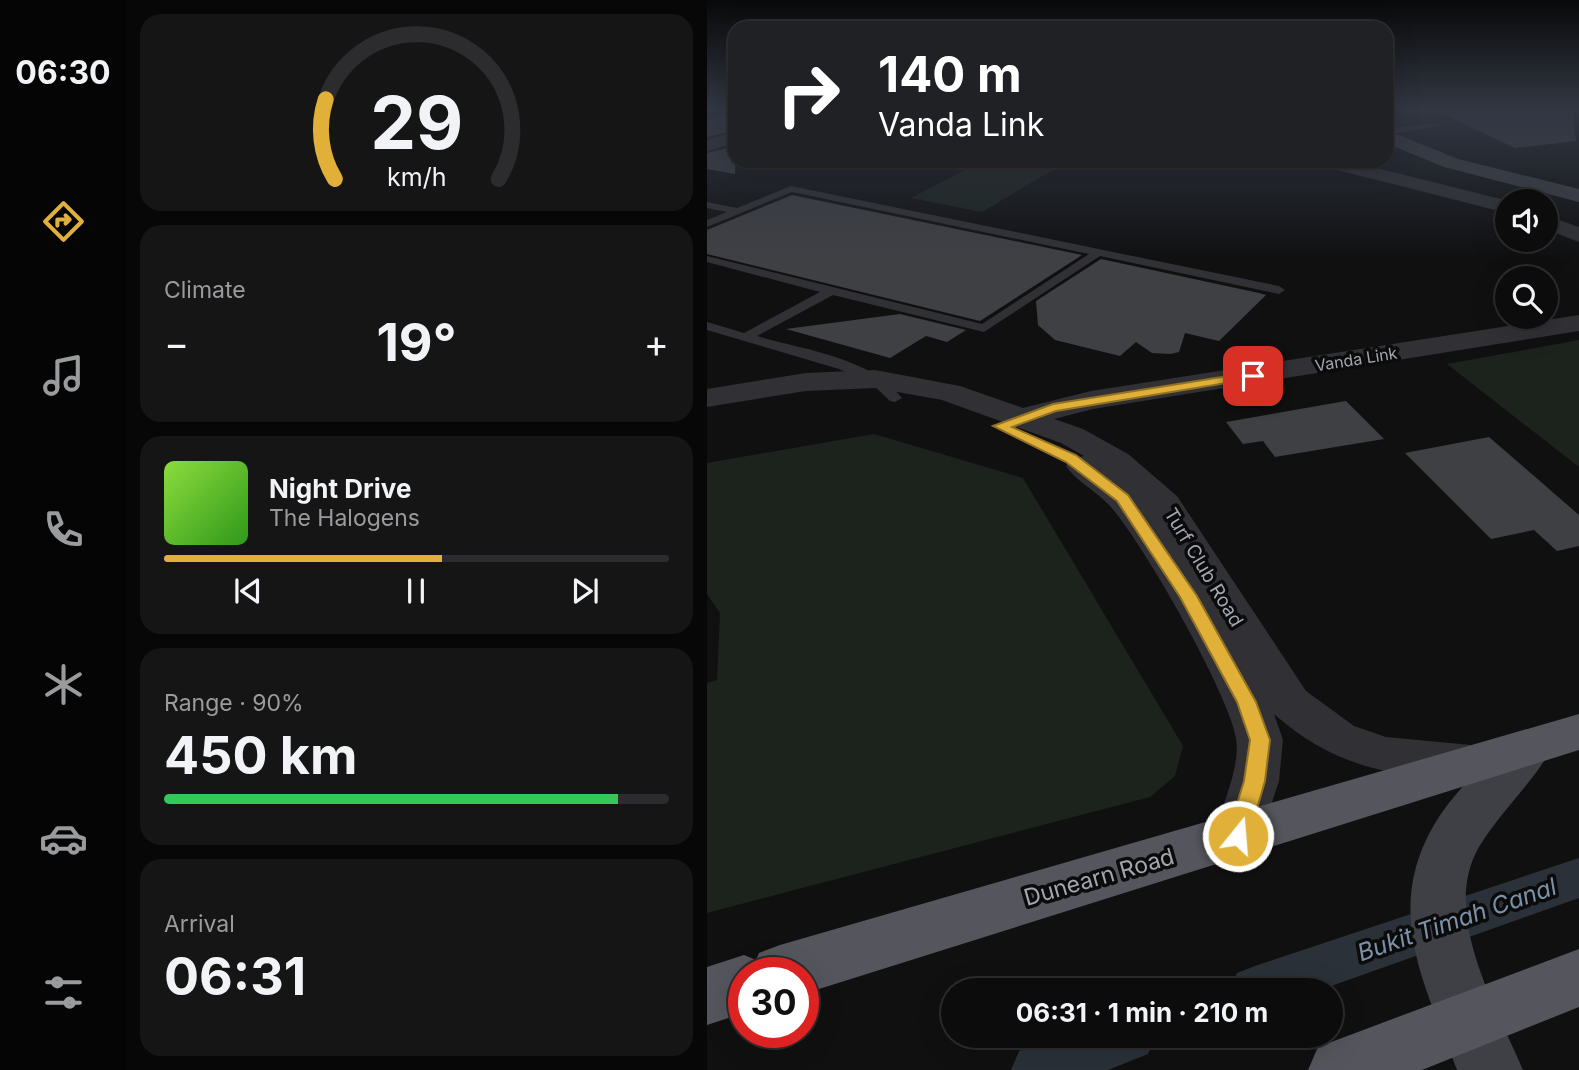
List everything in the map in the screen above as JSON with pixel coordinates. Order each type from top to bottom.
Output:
[{"type":"highway","name":"Dunearn Road","points":[[819,962],[1579,732]]},
{"type":"highway","points":[[1341,1070],[1479,1046],[1579,978]]},
{"type":"highway","points":[[707,996],[728,990]]},
{"type":"main road","points":[[1420,160],[1439,168],[1579,206]]},
{"type":"main road","points":[[1444,160],[1579,196]]},
{"type":"main road","points":[[1479,1046],[1443,954],[1438,914],[1442,875],[1454,839],[1527,748]]},
{"type":"street","points":[[1353,168],[1495,203]]},
{"type":"street","points":[[1558,226],[1579,235]]},
{"type":"street","name":"Vanda Link","points":[[1012,421],[1091,401],[1579,323]]},
{"type":"street","name":"Turf Club Road","points":[[707,398],[806,382],[949,392],[1012,421],[1071,458],[1122,498],[1188,596],[1247,702],[1260,740],[1255,781],[1238,836]]},
{"type":"street","name":"Turf Club Road","points":[[707,411],[791,398],[885,388],[1012,421],[1097,448],[1143,481],[1165,503],[1290,703],[1338,738],[1384,755],[1471,764]]},
{"type":"street","name":"Vanda Link","points":[[949,392],[1091,401]]},
{"type":"lane","points":[[707,223],[791,189],[1279,290]]},
{"type":"lane","points":[[707,205],[737,211]]},
{"type":"lane","points":[[707,259],[984,328],[1099,252]]},
{"type":"lane","points":[[746,337],[831,291]]},
{"type":"lane","points":[[707,326],[825,360],[885,388]]},
{"type":"shaded area","points":[[969,168],[1056,168],[982,212],[911,198]]},
{"type":"shaded area","points":[[1579,340],[1579,467],[1447,364]]},
{"type":"shaded area","points":[[874,434],[1023,478],[1183,746],[1175,776],[1150,797],[707,913],[707,683],[717,680],[720,613],[707,594],[707,463]]},
{"type":"building","points":[[707,160],[728,160],[728,168],[735,168],[735,174],[707,169]]},
{"type":"building","points":[[792,195],[1082,255],[980,321],[707,254],[707,230]]},
{"type":"building","points":[[1101,259],[1266,295],[1219,341],[1185,333],[1179,352],[1171,354],[1152,353],[1136,342],[1120,356],[1055,340],[1038,325],[1036,301]]},
{"type":"building","points":[[900,314],[966,330],[947,342],[926,336],[890,358],[786,329]]},
{"type":"building","points":[[1346,401],[1384,439],[1275,457],[1263,441],[1243,444],[1226,422]]},
{"type":"building","points":[[1489,437],[1579,515],[1579,546],[1557,551],[1534,530],[1491,539],[1405,453]]},
{"type":"waterway","name":"Bukit Timah Canal","points":[[1290,978],[1579,878]]},
{"type":"waterway","name":"Bukit Timah Canal","points":[[1038,1070],[1098,1048]]},
{"type":"route","points":[[1238,836],[1255,781],[1260,740],[1247,702],[1188,596],[1122,498],[1071,458],[1000,426],[1053,408],[1253,376]]}]
